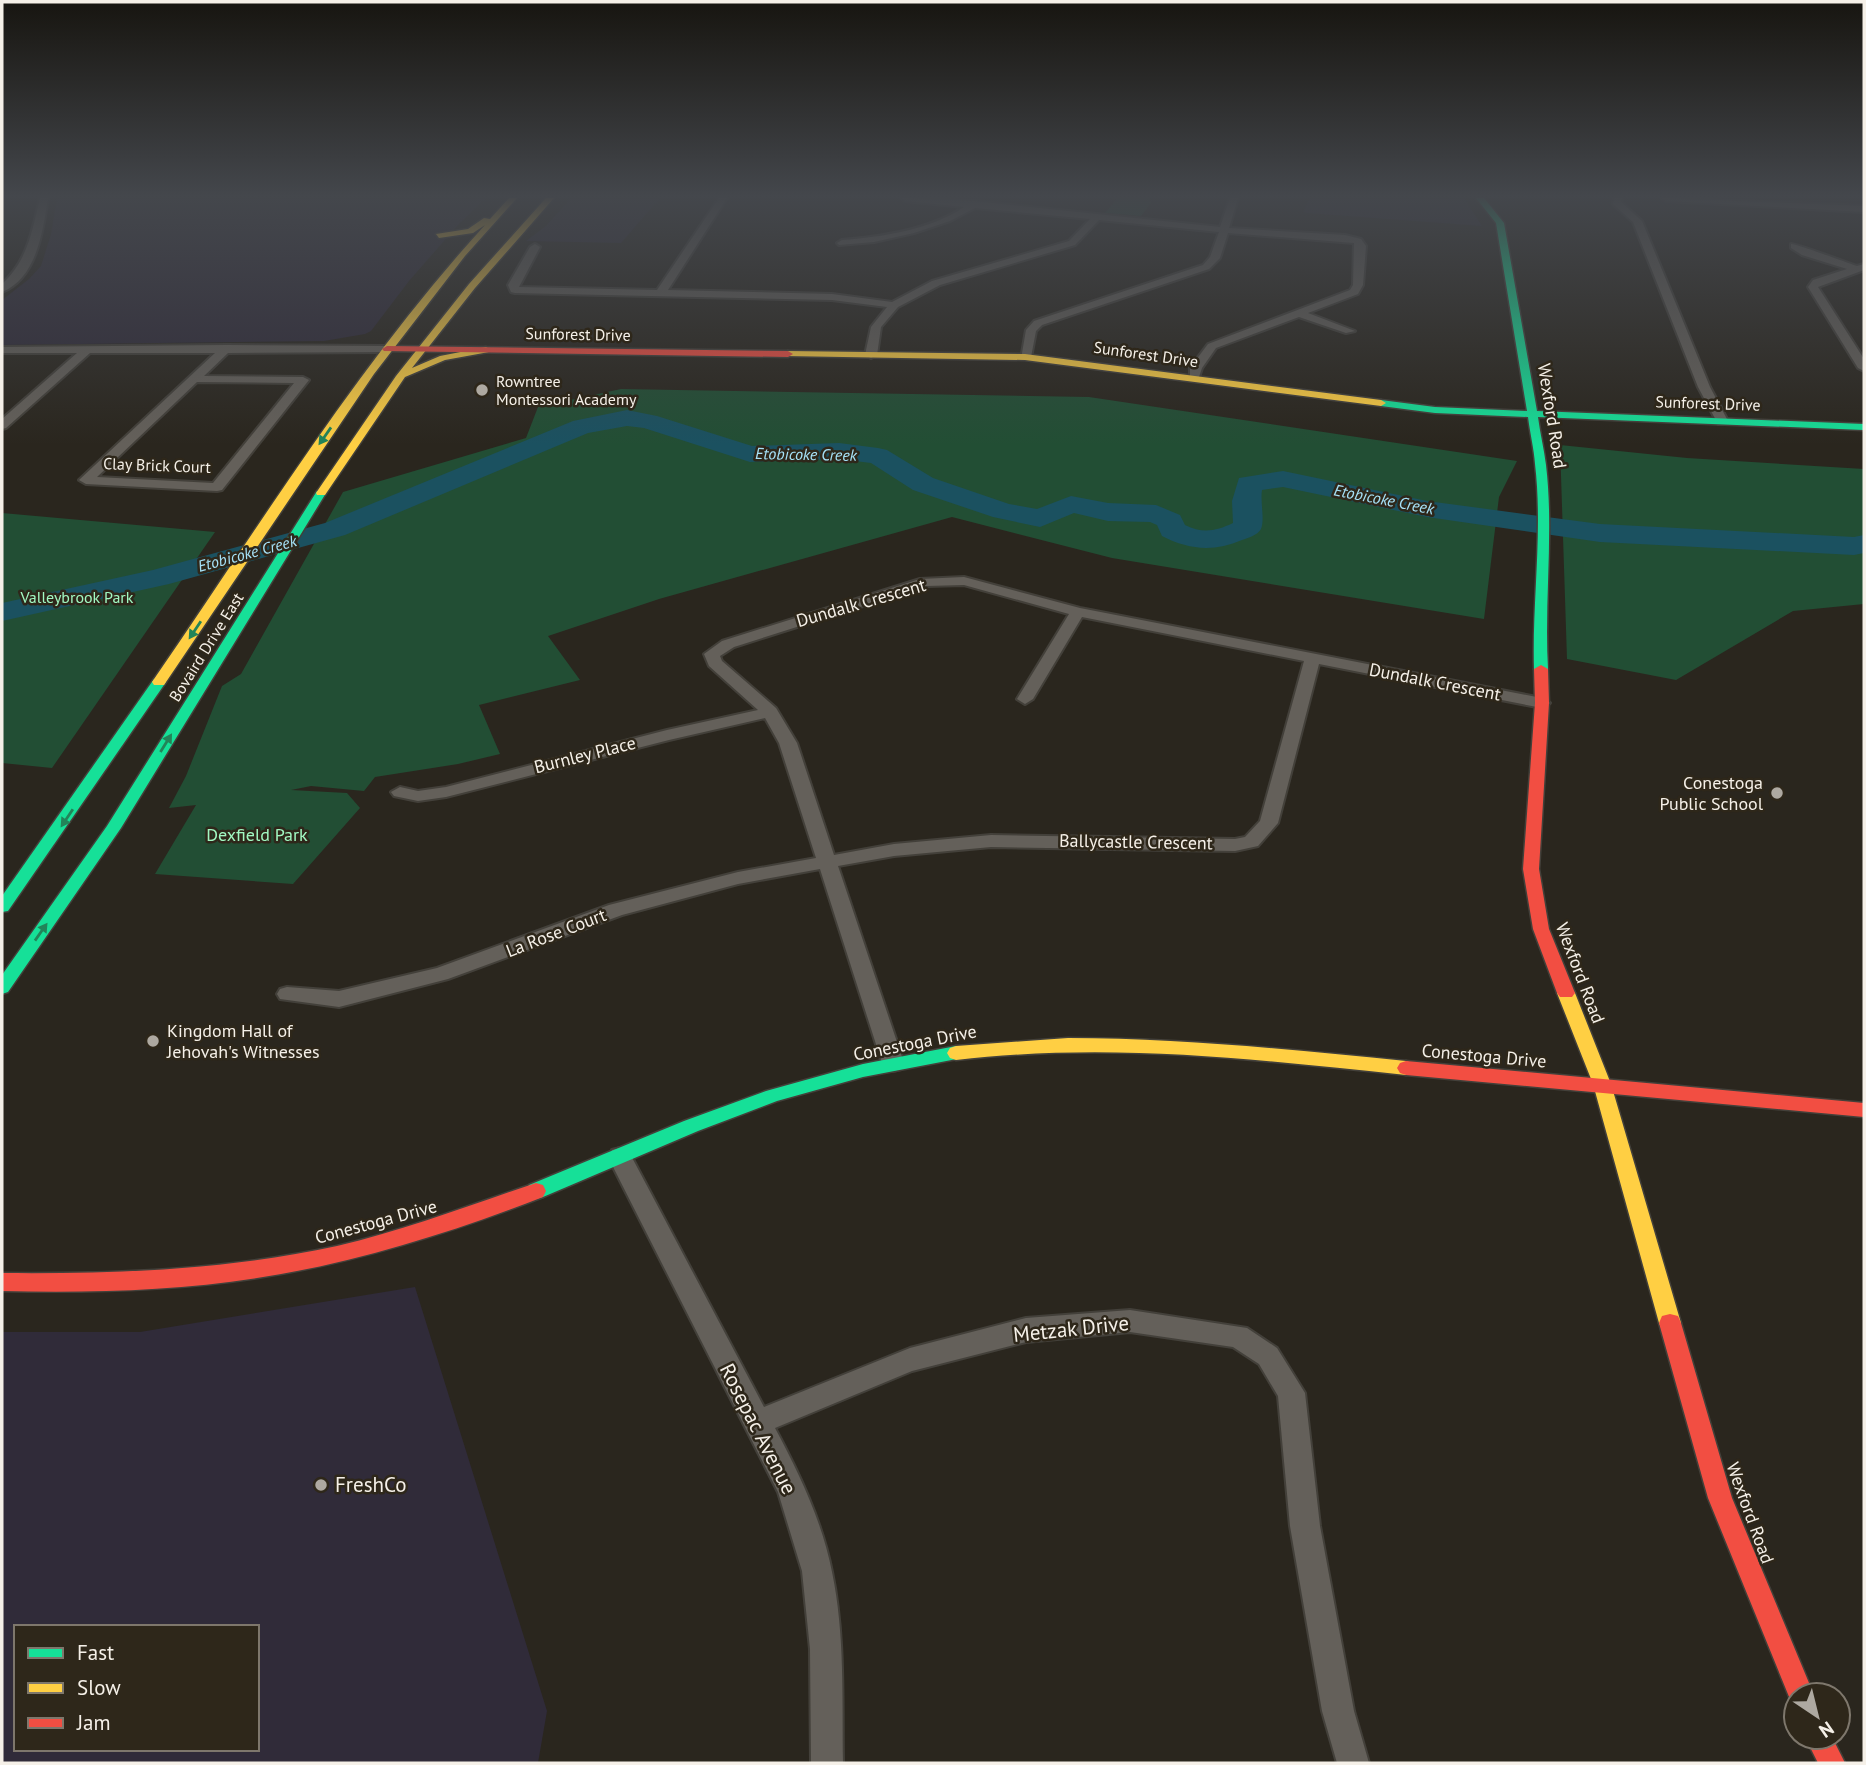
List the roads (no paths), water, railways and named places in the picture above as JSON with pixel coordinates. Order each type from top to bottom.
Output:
[{"type":"street","name":"Bovaird Drive East","points":[[2,907],[48,846],[250,545],[387,349],[441,280]]},
{"type":"street","name":"Bovaird Drive East","points":[[2,988],[113,828],[294,534],[399,378],[477,280]]},
{"type":"street","points":[[516,280],[513,285],[515,290],[832,297],[894,305]]},
{"type":"street","points":[[660,294],[669,280]]},
{"type":"street","points":[[871,355],[876,327],[894,305],[945,280]]},
{"type":"street","points":[[1025,357],[1031,330],[1038,323],[1166,280]]},
{"type":"street","points":[[1194,378],[1196,368],[1212,345],[1354,292],[1358,280]]},
{"type":"street","name":"Wexford Road","points":[[1510,280],[1542,487],[1543,553],[1539,625],[1542,703],[1531,869],[1541,929],[1602,1084],[1720,1498],[1795,1681]]},
{"type":"street","points":[[1661,280],[1704,387],[1722,421]]},
{"type":"street","points":[[1822,280],[1813,287],[1864,368]]},
{"type":"street","points":[[1298,313],[1350,331]]},
{"type":"street","points":[[443,323],[450,335],[486,350]]},
{"type":"street","name":"Clay Brick Court","points":[[196,379],[303,380],[217,487],[86,480],[227,348]]},
{"type":"street","points":[[2,425],[88,349]]},
{"type":"street","points":[[2,350],[387,349]]},
{"type":"street","name":"Sunforest Drive","points":[[387,349],[1025,357],[1395,406],[1864,427]]},
{"type":"street","points":[[399,378],[433,360],[486,350]]},
{"type":"street","name":"Dundalk Crescent","points":[[893,1063],[788,743],[770,712],[715,663],[712,654],[744,638],[925,582],[964,582],[1078,612],[1542,703]]},
{"type":"street","points":[[1026,699],[1078,612]]},
{"type":"street","name":"Ballycastle Crescent","points":[[825,861],[894,850],[992,841],[1235,845],[1251,842],[1269,823],[1313,658]]},
{"type":"street","name":"Burnley Place","points":[[400,792],[418,796],[446,792],[667,735],[770,712]]},
{"type":"street","name":"La Rose Court","points":[[287,994],[339,999],[352,996],[440,974],[616,910],[738,878],[825,861]]},
{"type":"street","name":"Conestoga Drive","points":[[2,1282],[135,1280],[217,1275],[328,1256],[435,1227],[552,1185],[716,1116],[801,1088],[893,1063],[983,1049],[1091,1043],[1155,1045],[1864,1110]]},
{"type":"street","name":"Rosepac Avenue","points":[[620,1157],[791,1488],[817,1571],[825,1649],[827,1763]]},
{"type":"street","name":"Metzak Drive","points":[[756,1423],[910,1360],[1026,1330],[1130,1321],[1238,1336],[1268,1356],[1291,1393],[1305,1526],[1338,1711],[1353,1763]]},
{"type":"waterway","name":"Etobicoke Creek","points":[[2,612],[158,578],[335,529],[582,426],[627,418],[648,421],[750,454],[839,451],[878,456],[923,484],[1003,511],[1040,518],[1071,504],[1108,512],[1156,514],[1170,521],[1172,530],[1183,536],[1202,540],[1219,538],[1248,527],[1246,501],[1249,484],[1283,479],[1427,509],[1600,533],[1854,546],[1864,544]]},
{"type":"place","name":"Rowntree Montessori Academy","points":[[482,390]]},
{"type":"place","name":"Conestoga Public School","points":[[1777,793]]},
{"type":"place","name":"Kingdom Hall of Jehovah's Witnesses","points":[[153,1041]]},
{"type":"place","name":"FreshCo","points":[[321,1485]]},
{"type":"park label","name":"Valleybrook Park","points":[[77,597]]},
{"type":"park label","name":"Dexfield Park","points":[[257,835]]}]
